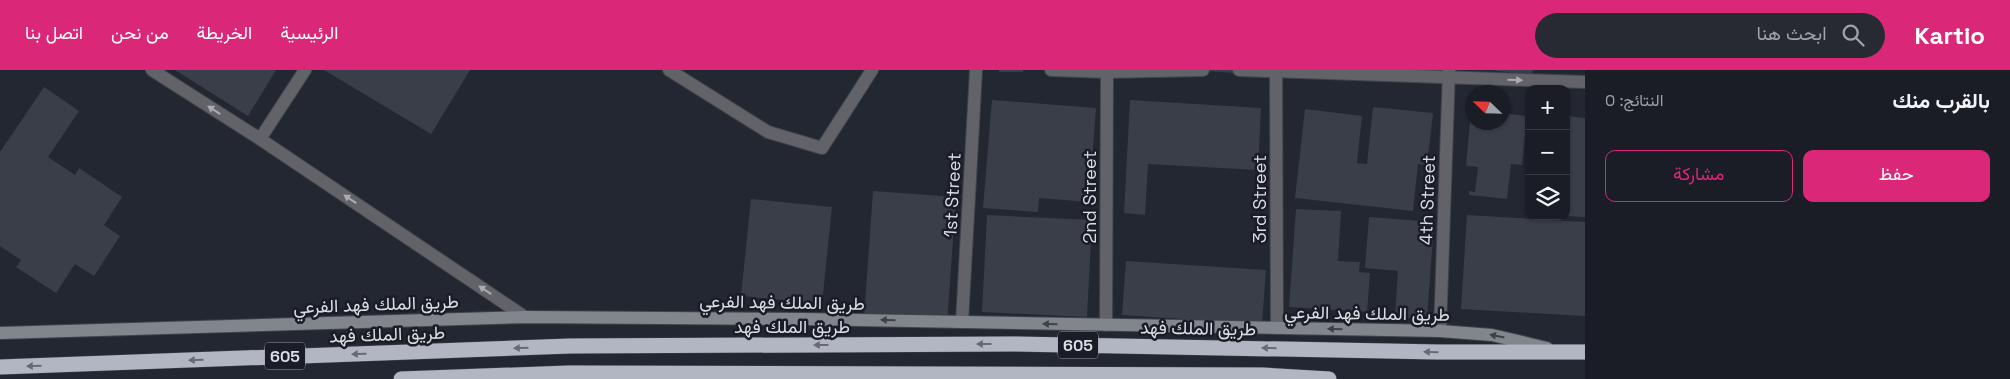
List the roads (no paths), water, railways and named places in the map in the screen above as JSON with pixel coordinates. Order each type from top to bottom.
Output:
[{"type":"highway","name":"طريق الملك فهد","points":[[0,367],[570,346],[1012,344],[1438,352],[1585,352]]},
{"type":"highway","name":"605","points":[[401,379],[569,373],[1262,375],[1329,379]]},
{"type":"main road","name":"طريق الملك فهد الفرعي","points":[[0,333],[525,317],[803,319],[1440,332],[1492,335],[1562,352]]},
{"type":"street","points":[[152,70],[260,139],[525,317]]},
{"type":"street","points":[[260,139],[305,70]]},
{"type":"street","points":[[670,70],[768,132],[822,148],[872,70]]},
{"type":"street","name":"1st Street","points":[[962,322],[976,70]]},
{"type":"street","points":[[1051,70],[1203,70]]},
{"type":"street","points":[[1239,70],[1448,74],[1585,82]]},
{"type":"street","name":"2nd Street","points":[[1106,325],[1107,71]]},
{"type":"street","name":"3rd Street","points":[[1276,71],[1277,328]]},
{"type":"street","name":"4th Street","points":[[1440,332],[1448,74]]}]
